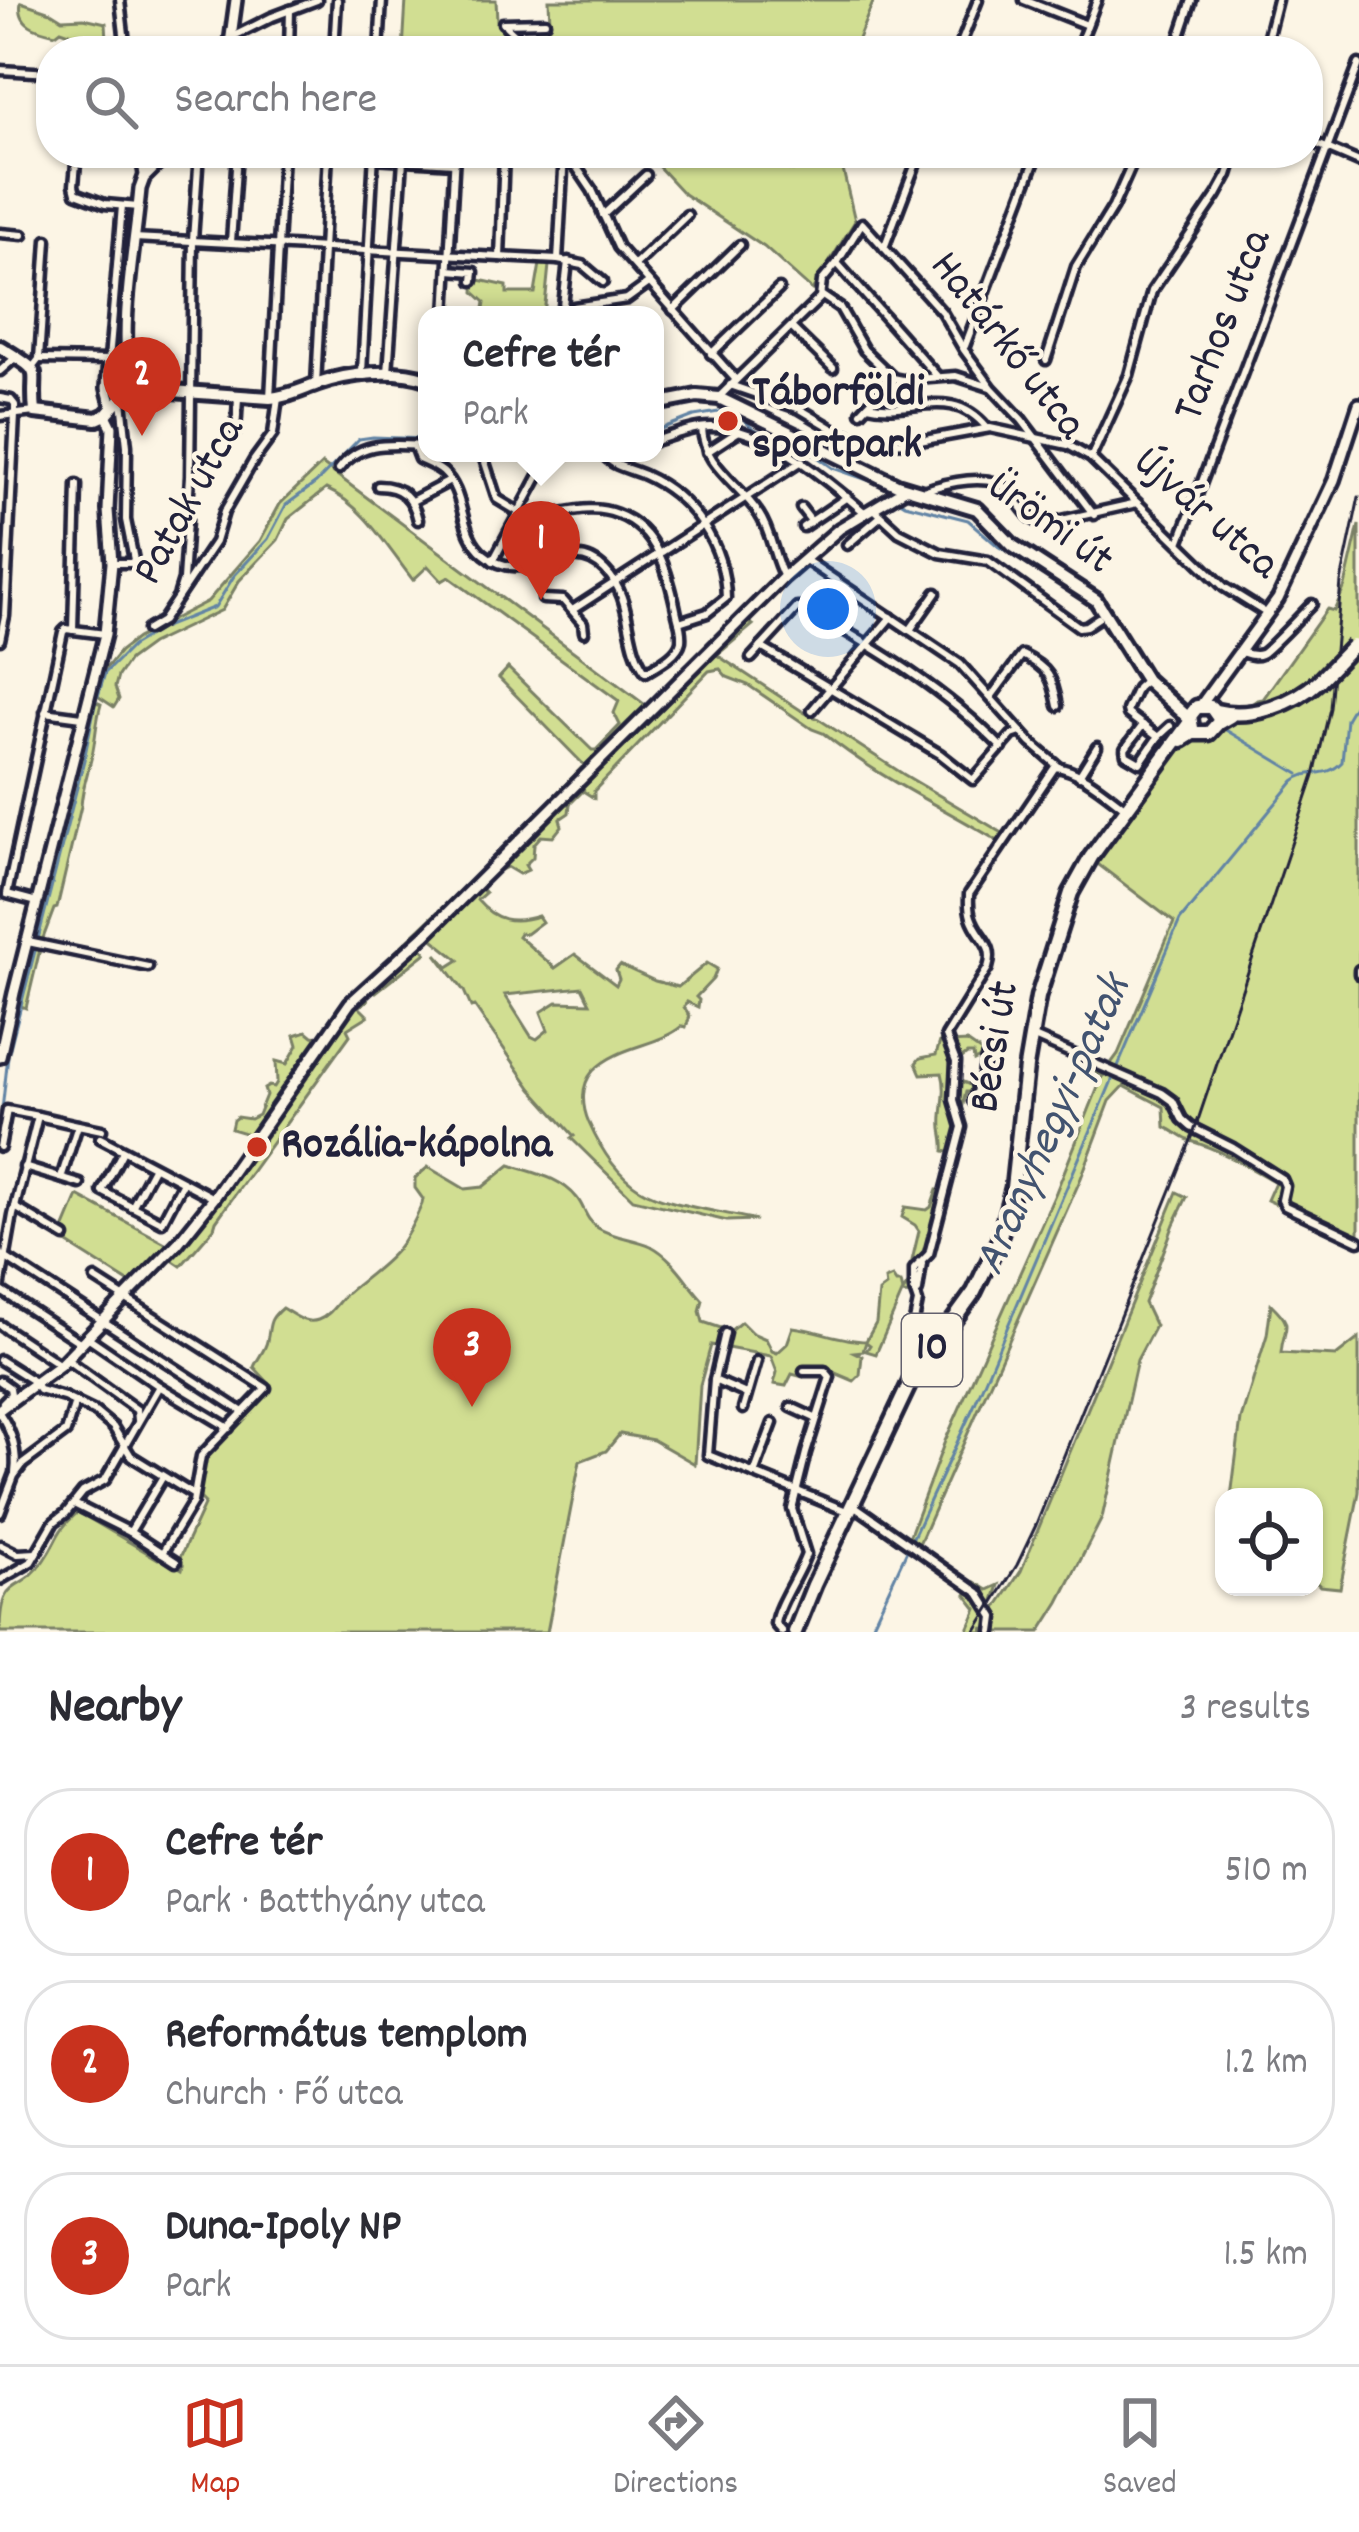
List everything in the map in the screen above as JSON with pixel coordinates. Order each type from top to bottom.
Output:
[{"type":"main road","points":[[0,347],[35,364],[35,412],[98,419],[115,404],[192,391],[274,398],[362,375],[418,378]]},
{"type":"main road","points":[[664,402],[697,396],[719,398]]},
{"type":"main road","name":"Ürömi út","points":[[719,398],[905,493],[977,509],[1013,547],[1092,596],[1105,610],[1144,682],[1173,703],[1203,716]]},
{"type":"main road","name":"10","points":[[1203,716],[1283,704],[1320,680],[1356,642]]},
{"type":"main road","name":"Bécsi út","points":[[795,1632],[848,1507],[902,1398],[974,1292],[1005,1223],[1016,1169],[1030,1037],[1067,902],[1084,868],[1126,808],[1174,745],[1203,716]]},
{"type":"street","points":[[120,0],[124,36]]},
{"type":"street","points":[[231,36],[236,0]]},
{"type":"street","points":[[235,36],[316,0]]},
{"type":"street","points":[[335,36],[338,0]]},
{"type":"street","points":[[380,36],[382,0]]},
{"type":"street","points":[[964,36],[978,0]]},
{"type":"street","points":[[1024,0],[1087,25]]},
{"type":"street","points":[[1083,36],[1097,0]]},
{"type":"street","points":[[1180,36],[1192,0]]},
{"type":"street","points":[[1268,36],[1277,0]]},
{"type":"street","points":[[289,36],[290,10]]},
{"type":"street","points":[[517,36],[503,23],[545,22]]},
{"type":"street","name":"Tarhos utca","points":[[1323,161],[1359,64]]},
{"type":"street","points":[[0,70],[36,72]]},
{"type":"street","points":[[1323,146],[1359,161]]},
{"type":"street","points":[[75,168],[76,194],[138,208]]},
{"type":"street","points":[[0,1058],[33,943],[37,902],[105,634],[112,563],[108,510],[115,404],[126,358],[127,293],[142,168]]},
{"type":"street","points":[[143,178],[153,168]]},
{"type":"street","points":[[179,593],[190,476],[198,168]]},
{"type":"street","points":[[231,242],[236,168]]},
{"type":"street","name":"Patak utca","points":[[147,630],[162,621],[215,542],[224,512],[273,434],[282,168]]},
{"type":"street","points":[[316,385],[327,168]]},
{"type":"street","points":[[362,375],[373,168]]},
{"type":"street","points":[[388,373],[402,168]]},
{"type":"street","points":[[447,306],[454,168]]},
{"type":"street","points":[[500,256],[503,168]]},
{"type":"street","points":[[558,260],[565,168]]},
{"type":"street","points":[[577,168],[618,247],[733,382],[880,443],[987,428]]},
{"type":"street","points":[[884,248],[914,168]]},
{"type":"street","points":[[964,350],[1032,168]]},
{"type":"street","points":[[1046,361],[1076,267],[1113,208],[1130,168]]},
{"type":"street","points":[[1090,458],[1129,375],[1152,291],[1230,168]]},
{"type":"street","name":"Tarhos utca","points":[[1179,543],[1320,168]]},
{"type":"street","points":[[603,215],[646,175]]},
{"type":"street","points":[[122,206],[107,384],[125,422]]},
{"type":"street","points":[[634,265],[687,214]]},
{"type":"street","name":"Határkő utca","points":[[837,263],[862,223],[942,312],[992,388],[1094,514]]},
{"type":"street","points":[[0,233],[23,235]]},
{"type":"street","points":[[134,238],[558,260],[579,263],[603,282]]},
{"type":"street","points":[[46,240],[35,364],[126,358]]},
{"type":"street","points":[[673,310],[740,245]]},
{"type":"street","points":[[562,306],[568,261]]},
{"type":"street","points":[[937,376],[837,263],[822,281],[821,295],[840,308],[864,350],[893,378],[963,376],[992,388]]},
{"type":"street","points":[[449,270],[472,271],[473,281]]},
{"type":"street","points":[[581,306],[627,299],[649,283]]},
{"type":"street","points":[[711,354],[779,289]]},
{"type":"street","points":[[719,398],[821,295]]},
{"type":"street","points":[[791,327],[833,368]]},
{"type":"street","points":[[0,371],[16,357]]},
{"type":"street","points":[[861,412],[893,378]]},
{"type":"street","points":[[236,432],[238,395]]},
{"type":"street","points":[[0,398],[10,400],[16,416],[0,640]]},
{"type":"street","points":[[112,563],[134,560],[126,520],[124,403],[115,404]]},
{"type":"street","points":[[868,405],[950,404],[974,414],[987,428]]},
{"type":"street","name":"Bécsi út","points":[[1203,716],[1216,686],[1269,614],[1293,570],[1334,480],[1359,404]]},
{"type":"street","points":[[0,416],[35,412]]},
{"type":"street","points":[[702,428],[707,452],[716,466],[747,497],[766,525],[784,577]]},
{"type":"street","points":[[664,439],[702,428],[740,431],[802,461],[847,497],[940,554],[988,561],[1079,627],[1098,618]]},
{"type":"street","name":"Újvár utca","points":[[987,428],[1068,445],[1090,458],[1223,587],[1269,614]]},
{"type":"street","points":[[707,452],[740,431]]},
{"type":"street","points":[[339,469],[347,458],[369,446],[418,446]]},
{"type":"street","points":[[414,446],[418,456]]},
{"type":"street","points":[[574,609],[802,461]]},
{"type":"street","points":[[426,462],[450,481],[472,540],[494,561],[522,567],[580,555],[592,559],[615,582],[629,616],[638,660],[646,671],[680,646],[670,582],[643,531],[613,512],[586,508],[531,518],[519,513],[494,494],[485,462]]},
{"type":"street","points":[[494,561],[546,462]]},
{"type":"street","points":[[609,462],[671,490],[704,525],[723,568],[726,598],[707,613],[679,622]]},
{"type":"street","points":[[412,501],[450,481]]},
{"type":"street","points":[[0,1410],[63,1362],[158,1264],[214,1198],[350,1003],[425,935],[804,559],[905,493],[943,486],[989,481],[1007,489],[1023,512],[1040,524],[1137,502]]},
{"type":"street","points":[[73,630],[77,484]]},
{"type":"street","points":[[378,487],[392,487],[412,501],[418,520]]},
{"type":"street","points":[[802,527],[847,497]]},
{"type":"street","points":[[800,508],[811,521]]},
{"type":"street","points":[[847,544],[873,512]]},
{"type":"street","points":[[804,559],[960,664],[1058,766],[1126,808]]},
{"type":"street","points":[[910,630],[936,593]]},
{"type":"street","points":[[543,599],[563,600],[574,609],[584,632]]},
{"type":"street","points":[[1241,652],[1266,651],[1312,604]]},
{"type":"street","points":[[751,658],[802,607],[869,644],[970,715],[1002,748]]},
{"type":"street","points":[[812,710],[891,617]]},
{"type":"street","points":[[37,902],[7,894],[62,632],[105,634]]},
{"type":"street","points":[[760,647],[940,754],[973,780],[1012,735],[1021,732]]},
{"type":"street","points":[[991,697],[1022,655],[1049,673],[1058,706]]},
{"type":"street","points":[[1144,682],[1127,710],[1158,736]]},
{"type":"street","points":[[45,712],[82,717]]},
{"type":"street","points":[[1143,725],[1125,749],[1126,755],[1140,763],[1170,726]]},
{"type":"street","points":[[1079,776],[1097,747]]},
{"type":"street","points":[[918,1291],[962,1127],[954,1100],[956,1062],[946,1034],[991,958],[971,918],[969,895],[1058,766]]},
{"type":"street","points":[[33,943],[148,967]]},
{"type":"street","points":[[1030,1037],[1170,1097],[1186,1124],[1280,1178],[1287,1208],[1359,1241]]},
{"type":"street","points":[[956,1075],[976,1083],[982,1080],[986,1058]]},
{"type":"street","points":[[973,1101],[976,1083]]},
{"type":"street","points":[[0,1147],[7,1111],[77,1125],[214,1198]]},
{"type":"street","points":[[38,1116],[3,1257],[0,1290],[229,1428]]},
{"type":"street","points":[[61,1178],[77,1125]]},
{"type":"street","points":[[123,1150],[102,1191],[132,1207],[162,1222],[183,1182]]},
{"type":"street","points":[[24,1167],[80,1184]]},
{"type":"street","points":[[132,1207],[153,1167]]},
{"type":"street","points":[[15,1207],[65,1237]]},
{"type":"street","points":[[3,1257],[244,1412]]},
{"type":"street","points":[[922,1264],[914,1269],[918,1302],[910,1336],[912,1344],[927,1356]]},
{"type":"street","points":[[94,1279],[266,1388],[201,1456],[195,1496],[162,1552]]},
{"type":"street","points":[[122,1280],[135,1288]]},
{"type":"street","points":[[0,1325],[136,1410],[136,1430]]},
{"type":"street","points":[[725,1333],[714,1380],[708,1455],[796,1492],[848,1507],[911,1545],[981,1595],[994,1617],[992,1632]]},
{"type":"street","points":[[0,1360],[39,1390],[95,1412],[113,1427],[131,1456],[195,1496]]},
{"type":"street","points":[[742,1409],[757,1361]]},
{"type":"street","points":[[782,1632],[776,1614],[806,1554],[792,1514],[796,1492],[830,1373],[804,1371]]},
{"type":"street","points":[[714,1380],[746,1394]]},
{"type":"street","points":[[0,1381],[10,1388],[10,1394],[0,1410]]},
{"type":"street","points":[[0,1580],[30,1562],[54,1522],[85,1490],[105,1481],[159,1386]]},
{"type":"street","points":[[66,1432],[75,1402]]},
{"type":"street","points":[[791,1407],[817,1419]]},
{"type":"street","points":[[0,1410],[17,1460],[0,1513]]},
{"type":"street","points":[[0,1484],[13,1480],[32,1455],[80,1419]]},
{"type":"street","points":[[754,1474],[773,1423]]},
{"type":"street","points":[[130,1532],[162,1477]]},
{"type":"street","points":[[74,1504],[176,1562]]},
{"type":"street","points":[[0,1545],[18,1554],[36,1552]]},
{"type":"green space","points":[[406,0],[496,0],[504,36],[404,36]]},
{"type":"green space","points":[[549,0],[874,0],[859,36],[536,36],[536,25],[550,23]]},
{"type":"green space","points":[[21,2],[62,19],[106,23],[107,36],[61,30],[56,34],[36,28],[25,21]]},
{"type":"green space","points":[[660,168],[843,168],[855,221],[812,290],[764,247],[684,194]]},
{"type":"green space","points":[[540,264],[549,265],[545,306],[484,306],[474,292],[475,279],[507,286],[507,293],[535,293]]},
{"type":"green space","points":[[322,464],[652,710],[739,616],[753,625],[717,655],[1006,835],[1001,843],[910,791],[720,669],[709,671],[594,791],[594,798],[583,791],[570,804],[553,837],[541,836],[534,844],[533,857],[525,865],[528,870],[519,874],[507,867],[491,875],[502,859],[498,855],[584,765],[499,678],[508,668],[592,750],[620,725],[614,713],[619,701],[449,577],[442,581],[428,566],[413,580],[364,517],[326,489],[288,519],[278,540],[239,581],[222,610],[151,644],[129,660],[118,676],[119,699],[114,707],[96,695],[98,678],[120,651],[208,601],[260,541],[280,504]]},
{"type":"green space","points":[[1359,525],[1359,1242],[1267,1200],[1275,1182],[1165,1127],[1164,1107],[1124,1086],[1110,1101],[1081,1178],[918,1546],[908,1540],[945,1441],[1103,1075],[1087,1067],[1088,1062],[1104,1073],[1118,1054],[1174,922],[1095,862],[1157,774],[1189,738],[1219,734],[1228,722],[1263,699],[1327,609],[1334,611]]},
{"type":"green space","points":[[92,700],[101,704],[92,755],[57,908],[42,941],[26,1008],[15,1004]]},
{"type":"green space","points":[[486,866],[475,882],[485,893],[477,900],[504,919],[538,916],[542,922],[518,936],[555,968],[575,954],[616,985],[620,965],[678,987],[707,963],[717,969],[696,997],[698,1007],[687,1002],[684,1007],[690,1016],[686,1027],[603,1062],[589,1077],[584,1103],[604,1151],[640,1189],[680,1204],[756,1220],[727,1221],[633,1199],[571,1138],[574,1136],[532,1089],[436,954],[448,967],[459,960],[424,932],[415,940],[426,953],[376,992],[372,988],[364,995],[368,1000],[359,1007],[368,1016],[347,1029],[350,1035],[214,1228],[181,1266],[169,1258],[222,1189],[214,1184],[244,1144],[245,1133],[231,1129],[233,1120],[258,1115],[264,1089],[277,1082],[276,1061],[287,1064],[298,1045],[295,1035],[307,1031],[325,1038],[353,1001],[381,976],[377,969]],"holes":[[[582,987],[590,1003],[557,1002],[541,1012],[548,1030],[537,1039],[505,995]]]},
{"type":"green space","points":[[942,1035],[950,1043],[967,1042],[986,1055],[974,1061],[973,1054],[967,1054],[958,1061],[958,1080],[975,1087],[974,1092],[966,1092],[955,1154],[944,1151],[942,1073],[921,1074],[916,1063],[936,1055]]},
{"type":"green space","points":[[510,1165],[563,1185],[598,1228],[659,1251],[703,1300],[703,1322],[730,1331],[741,1322],[777,1353],[787,1344],[793,1327],[866,1341],[876,1323],[885,1280],[892,1277],[901,1283],[903,1292],[912,1278],[919,1231],[902,1217],[905,1207],[927,1210],[937,1190],[943,1191],[918,1295],[902,1294],[876,1354],[866,1351],[870,1345],[866,1342],[863,1351],[854,1352],[862,1356],[860,1375],[854,1381],[826,1369],[803,1377],[792,1374],[786,1386],[774,1384],[777,1372],[771,1356],[711,1345],[700,1385],[695,1464],[653,1440],[620,1434],[606,1451],[580,1461],[547,1632],[0,1632],[8,1592],[36,1571],[78,1512],[182,1569],[178,1562],[205,1503],[191,1483],[214,1445],[267,1381],[254,1367],[274,1316],[282,1308],[304,1320],[322,1318],[392,1255],[422,1204],[415,1178],[428,1167],[465,1189],[483,1187]]},
{"type":"green space","points":[[1177,1192],[1187,1197],[1144,1303],[1155,1326],[1137,1360],[1102,1518],[1040,1632],[984,1632],[984,1627],[982,1632],[967,1632],[977,1609],[966,1595],[975,1582],[988,1590],[999,1585],[987,1622],[1021,1571]]},
{"type":"green space","points":[[78,1196],[167,1244],[168,1250],[133,1285],[60,1239]]},
{"type":"green space","points":[[1271,1304],[1286,1323],[1281,1353],[1336,1356],[1359,1338],[1359,1492],[1340,1588],[1323,1586],[1323,1488],[1232,1488],[1241,1419],[1267,1335]]},
{"type":"waterway","points":[[664,428],[731,410],[768,436],[802,446],[833,468],[891,491]]},
{"type":"waterway","points":[[98,696],[105,673],[132,646],[215,607],[234,576],[268,539],[286,505],[316,483],[359,439],[418,439]]},
{"type":"waterway","points":[[897,499],[968,520],[999,547],[1047,574]]},
{"type":"waterway","points":[[1090,602],[1102,619]]},
{"type":"waterway","points":[[1146,687],[1170,708]]},
{"type":"waterway","name":"Aranyhegyi-patak","points":[[869,1632],[974,1406],[1180,920],[1294,781],[1330,771],[1342,762],[1346,719],[1359,697]]},
{"type":"waterway","points":[[0,1128],[8,1056],[96,700]]},
{"type":"waterway","points":[[1224,729],[1299,774]]},
{"type":"railway","points":[[975,1632],[1036,1525],[1193,1135],[1314,776],[1330,708],[1341,582],[1359,497]]},
{"type":"place","name":"Táborföldi sportpark","points":[[728,421]]},
{"type":"place","name":"Református templom","points":[[142,436]]},
{"type":"place","name":"Cefre tér","points":[[541,600]]},
{"type":"place","name":"Rozália-kápolna","points":[[257,1147]]},
{"type":"place","name":"Duna-Ipoly NP","points":[[472,1407]]}]
